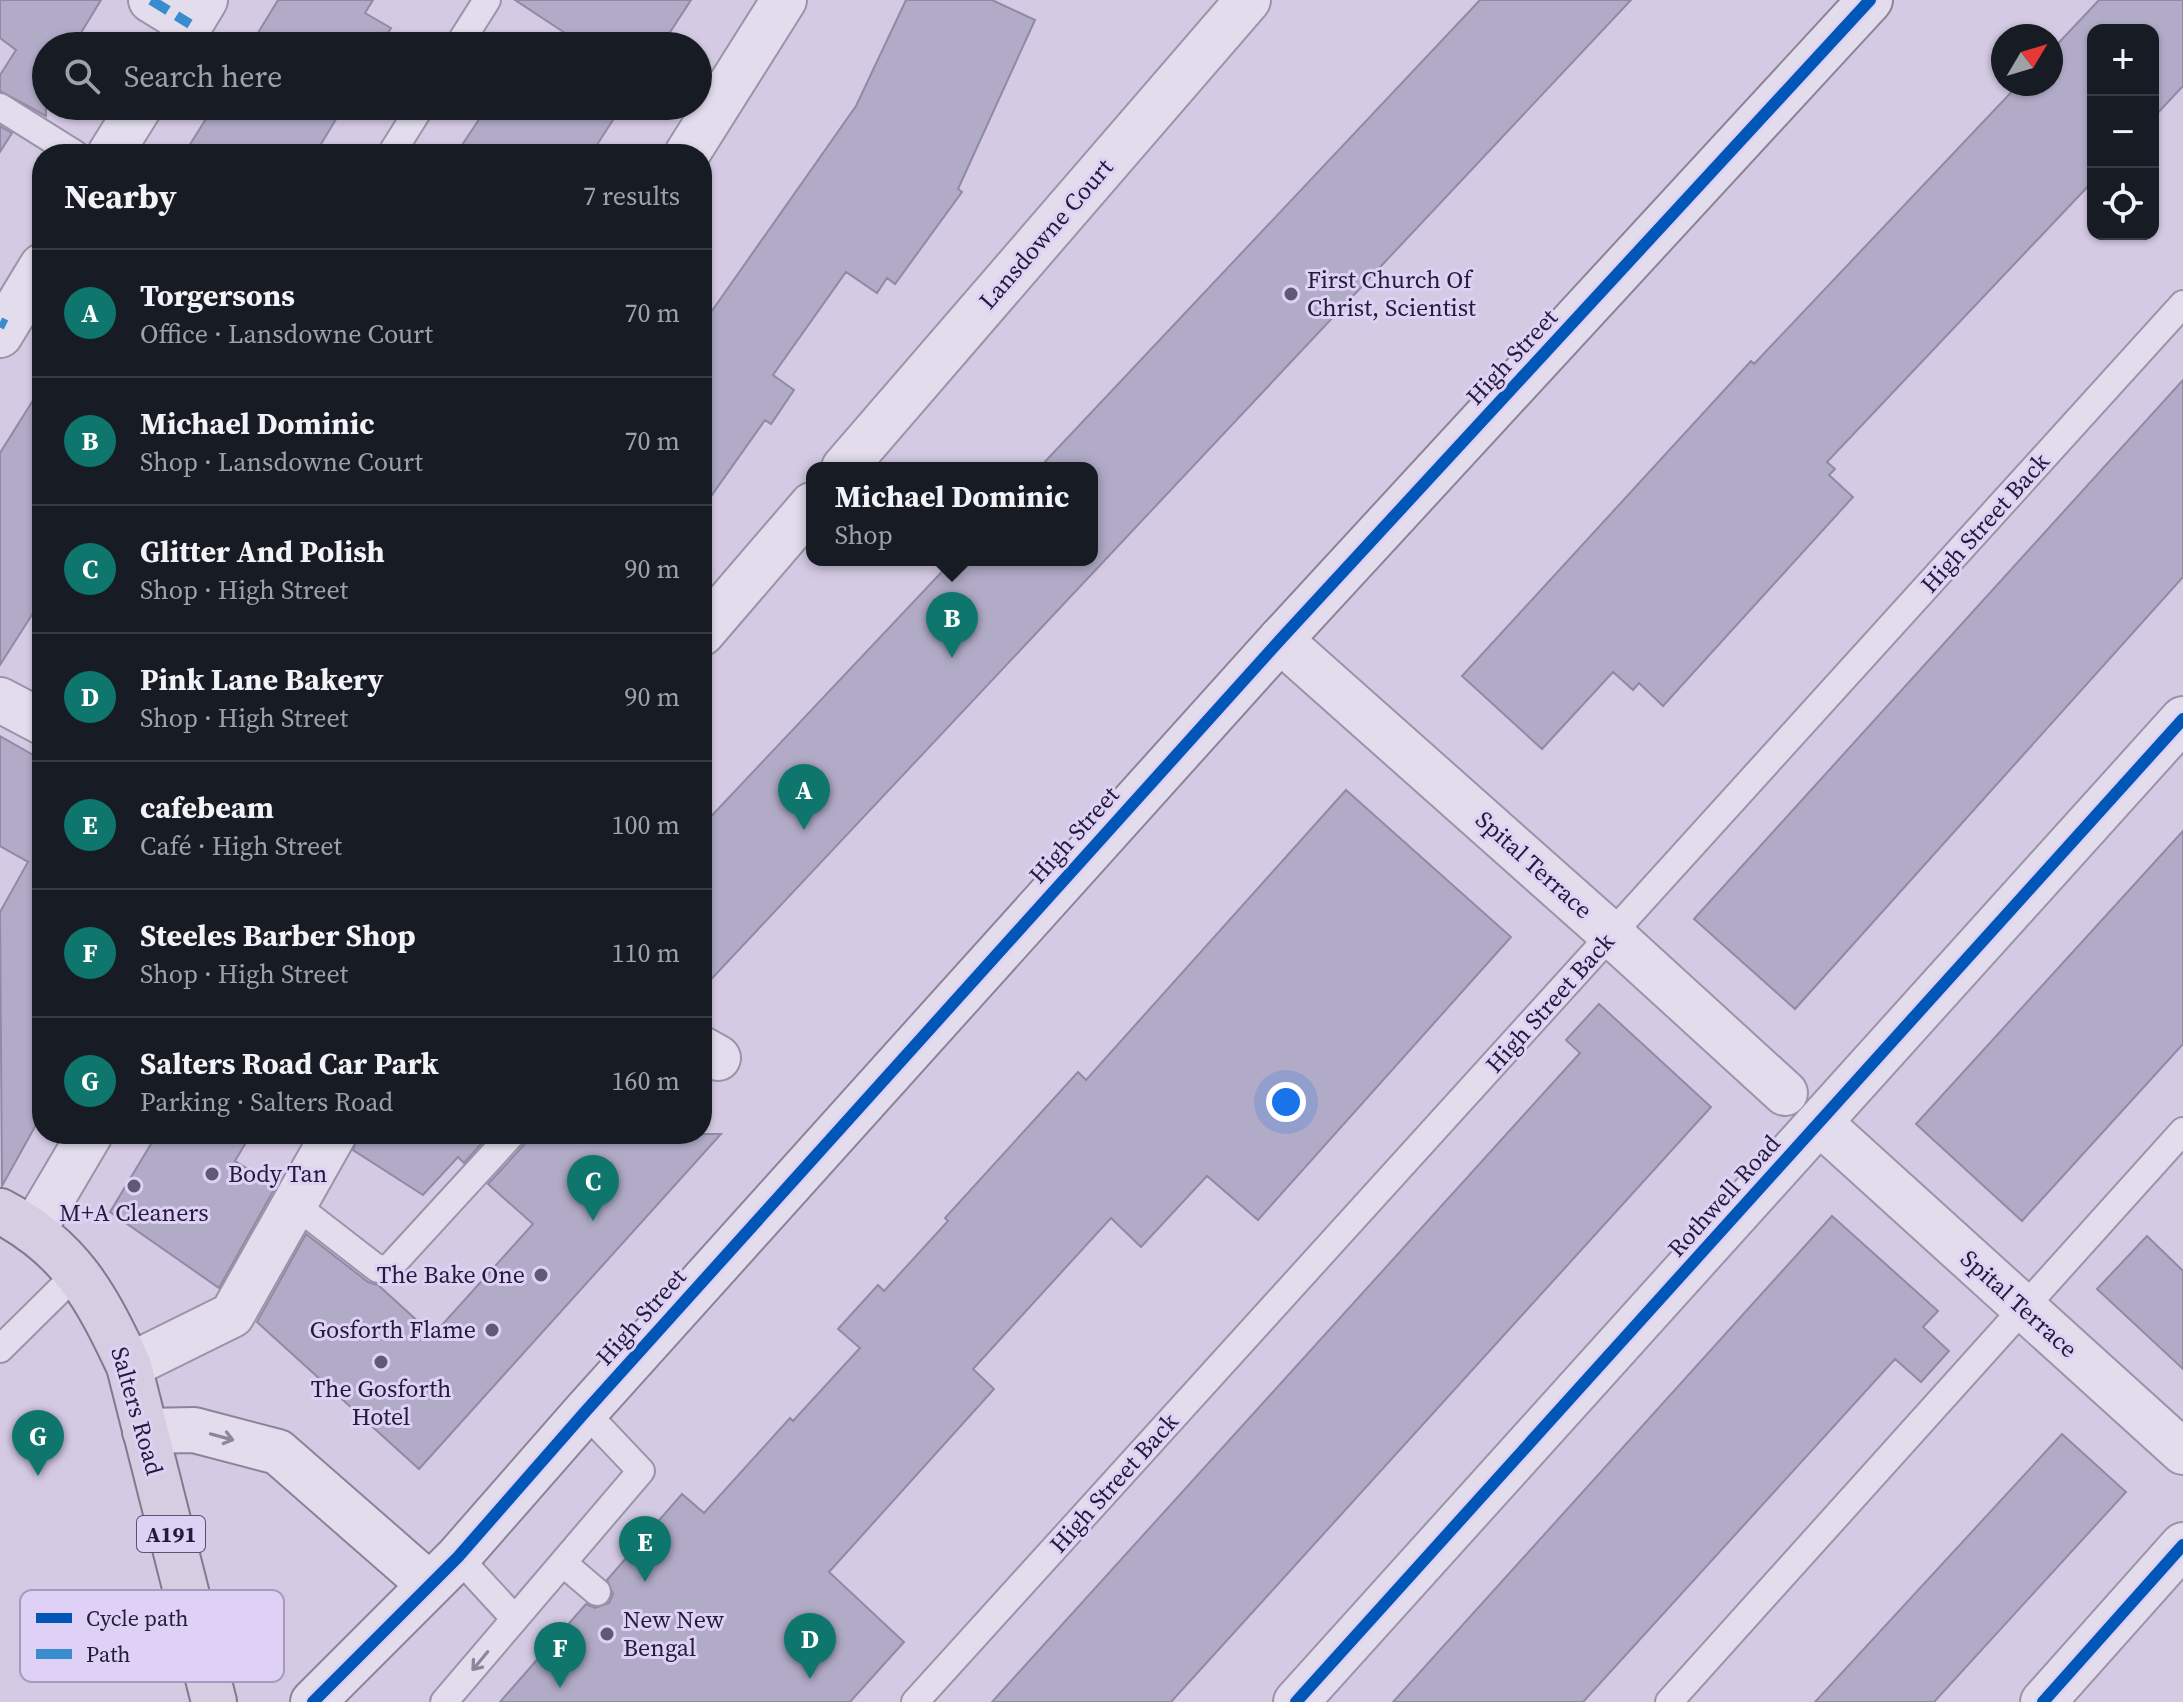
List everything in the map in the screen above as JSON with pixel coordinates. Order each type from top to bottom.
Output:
[{"type":"main road","name":"Salters Road","points":[[17,1220],[78,1272],[129,1366],[185,1590]]},
{"type":"main road","name":"Salters Road","points":[[209,1682],[214,1702]]},
{"type":"street","points":[[151,0],[191,23]]},
{"type":"street","points":[[712,114],[784,0]]},
{"type":"street","name":"Lansdowne Court","points":[[849,462],[1248,0]]},
{"type":"street","name":"High Street","points":[[313,1702],[444,1571],[1280,640],[1870,0]]},
{"type":"street","points":[[116,144],[131,120]]},
{"type":"street","points":[[693,144],[708,120]]},
{"type":"street","points":[[2,327],[32,281]]},
{"type":"street","points":[[712,621],[806,512]]},
{"type":"street","name":"Spital Terrace","points":[[1280,640],[1785,1093]]},
{"type":"street","points":[[0,700],[32,716]]},
{"type":"street","name":"Rothwell Road","points":[[1296,1702],[2183,719]]},
{"type":"street","name":"Spital Terrace","points":[[1820,1123],[2183,1452]]},
{"type":"street","points":[[17,1220],[82,1144]]},
{"type":"street","points":[[129,1366],[232,1315],[328,1144]]},
{"type":"street","points":[[145,1431],[194,1430],[278,1452],[444,1571]]},
{"type":"street","points":[[2043,1702],[2183,1545]]},
{"type":"lane","points":[[467,32],[487,0]]},
{"type":"lane","points":[[0,107],[59,144]]},
{"type":"lane","points":[[397,144],[412,120]]},
{"type":"lane","name":"High Street Back","points":[[915,1702],[2183,304]]},
{"type":"lane","points":[[1669,1702],[2183,1131]]},
{"type":"lane","points":[[294,1204],[378,1269],[390,1267],[503,1144]]},
{"type":"lane","points":[[0,1349],[78,1272]]},
{"type":"lane","points":[[444,1702],[641,1471],[585,1412]]},
{"type":"lane","points":[[563,1563],[597,1592]]},
{"type":"lane","points":[[444,1571],[515,1619]]},
{"type":"building","points":[[0,0],[101,0],[82,32],[32,32],[32,108],[0,91],[0,75],[16,50],[0,38]]},
{"type":"building","points":[[278,0],[373,0],[365,13],[391,28],[389,32],[259,32]]},
{"type":"building","points":[[515,0],[691,0],[670,32],[563,32]]},
{"type":"building","points":[[906,0],[992,0],[1035,20],[958,189],[962,192],[895,284],[887,278],[877,293],[846,272],[773,375],[794,390],[771,424],[765,420],[712,495],[712,311],[856,106]]},
{"type":"building","points":[[1480,0],[1631,0],[712,978],[712,815],[947,566],[1098,566],[1098,462],[1045,462]]},
{"type":"building","points":[[2099,0],[2183,0],[2183,86],[2159,112],[2159,24],[2087,24],[2087,187],[1827,462],[1835,469],[1829,475],[1853,497],[1663,706],[1639,683],[1633,690],[1613,672],[1542,749],[1462,676],[1751,361],[1754,364],[2008,96],[2063,96],[2063,38]]},
{"type":"building","points":[[205,120],[336,120],[321,144],[190,144]]},
{"type":"building","points":[[479,120],[613,120],[597,144],[463,144]]},
{"type":"building","points":[[0,126],[12,133],[0,152]]},
{"type":"building","points":[[2183,380],[2183,577],[1795,1009],[1694,919]]},
{"type":"building","points":[[32,402],[32,615],[0,665],[0,453]]},
{"type":"building","points":[[0,736],[32,754],[32,1132],[2,1186],[0,912],[28,862],[0,846]]},
{"type":"building","points":[[1346,790],[1511,937],[1258,1220],[1207,1176],[1141,1247],[1111,1218],[973,1369],[994,1389],[829,1572],[904,1642],[850,1702],[500,1702],[586,1604],[595,1608],[609,1603],[613,1594],[607,1580],[682,1494],[704,1513],[790,1418],[793,1421],[860,1348],[838,1329],[878,1285],[884,1291],[948,1221],[945,1218],[1078,1072],[1086,1080]]},
{"type":"building","points":[[2183,831],[2183,1044],[2022,1221],[1916,1124]]},
{"type":"building","points":[[1599,1004],[1711,1107],[1171,1702],[992,1702],[1580,1053],[1566,1040]]},
{"type":"building","points":[[712,1134],[721,1134],[712,1144]]},
{"type":"building","points":[[151,1144],[245,1144],[235,1161],[276,1186],[219,1288],[110,1212]]},
{"type":"building","points":[[355,1144],[481,1144],[464,1163],[458,1157],[423,1195],[353,1150]]},
{"type":"building","points":[[712,1144],[419,1469],[257,1322],[306,1234],[368,1282],[378,1285],[433,1335],[533,1224],[488,1184],[524,1145]]},
{"type":"building","points":[[1832,1216],[1938,1311],[1923,1327],[1949,1351],[1921,1382],[1895,1359],[1583,1702],[1393,1702]]},
{"type":"building","points":[[2147,1236],[2183,1271],[2183,1369],[2097,1289]]},
{"type":"building","points":[[2062,1434],[2126,1492],[1934,1702],[1815,1702]]},
{"type":"marked path","points":[[151,0],[190,24]]},
{"type":"marked path","points":[[0,322],[6,325]]},
{"type":"cycle path","points":[[313,1702],[458,1557],[1280,640],[1870,0]]},
{"type":"cycle path","points":[[1296,1702],[2183,719]]},
{"type":"cycle path","points":[[2043,1702],[2183,1545]]},
{"type":"place","name":"First Church Of Christ, Scientist","points":[[1291,294]]},
{"type":"place","name":"Michael Dominic","points":[[952,658]]},
{"type":"place","name":"Torgersons","points":[[804,830]]},
{"type":"place","name":"Body Tan","points":[[212,1174]]},
{"type":"place","name":"M+A Cleaners","points":[[134,1186]]},
{"type":"place","name":"Glitter And Polish","points":[[593,1221]]},
{"type":"place","name":"The Bake One","points":[[541,1275]]},
{"type":"place","name":"Gosforth Flame","points":[[492,1330]]},
{"type":"place","name":"The Gosforth Hotel","points":[[381,1362]]},
{"type":"place","name":"Salters Road Car Park","points":[[38,1476]]},
{"type":"place","name":"cafebeam","points":[[645,1582]]},
{"type":"place","name":"New New Bengal","points":[[607,1634]]},
{"type":"place","name":"Pink Lane Bakery","points":[[810,1679]]},
{"type":"place","name":"Steeles Barber Shop","points":[[560,1688]]}]
